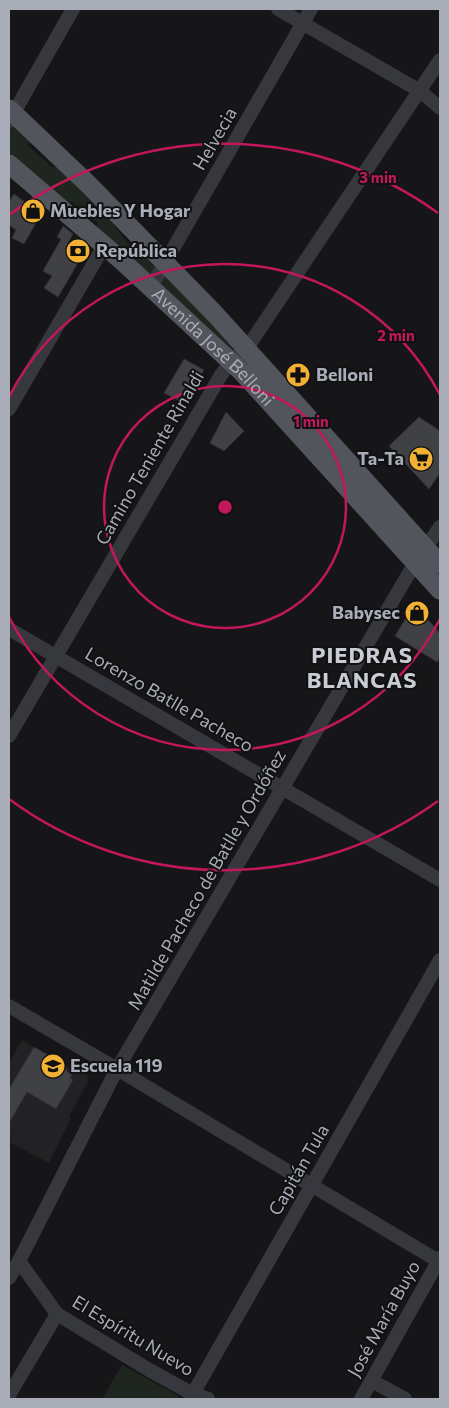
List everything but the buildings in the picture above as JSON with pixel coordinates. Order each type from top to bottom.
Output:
[{"type":"main road","name":"Avenida José Belloni","points":[[10,115],[90,186],[246,348],[421,556],[440,590]]},
{"type":"main road","name":"Avenida José Belloni","points":[[9,164],[104,246],[242,372],[421,556],[440,564]]},
{"type":"street","points":[[10,115],[73,9]]},
{"type":"street","points":[[278,9],[420,91],[440,108]]},
{"type":"street","name":"Helvecia","points":[[151,288],[311,9]]},
{"type":"street","name":"Camino Teniente Rinaldi","points":[[9,736],[221,375],[246,348],[440,60]]},
{"type":"street","points":[[9,409],[104,246]]},
{"type":"street","name":"Matilde Pacheco de Batlle y Ordóñez","points":[[9,1278],[117,1069],[440,527]]},
{"type":"street","name":"Lorenzo Batlle Pacheco","points":[[9,629],[440,880]]},
{"type":"street","name":"Capitán Tula","points":[[192,1396],[440,960]]},
{"type":"street","points":[[9,1006],[440,1260]]},
{"type":"street","name":"José María Buyo","points":[[362,1399],[440,1260]]},
{"type":"street","name":"El Espíritu Nuevo","points":[[19,1261],[57,1314],[192,1396],[208,1399]]},
{"type":"street","points":[[9,1395],[57,1314]]},
{"type":"street","points":[[372,1381],[405,1399]]},
{"type":"shaded area","points":[[16,125],[37,142],[26,144],[52,167],[64,166],[119,220],[111,222],[131,247],[143,247],[158,262],[152,278],[88,227],[97,226],[98,223],[72,202],[61,201],[9,158],[9,131],[12,126]]},
{"type":"shaded area","points":[[165,276],[236,346],[226,354],[159,288]]},
{"type":"shaded area","points":[[22,1040],[73,1070],[77,1063],[86,1068],[88,1081],[69,1117],[71,1118],[49,1163],[9,1142],[9,1063]]},
{"type":"shaded area","points":[[122,1365],[179,1396],[177,1399],[102,1399]]},
{"type":"place","name":"Muebles Y Hogar","points":[[33,211]]},
{"type":"place","name":"República","points":[[78,251]]},
{"type":"place","name":"Belloni","points":[[298,375]]},
{"type":"place","name":"Ta-Ta","points":[[421,459]]},
{"type":"place","name":"Babysec","points":[[417,613]]},
{"type":"place","name":"Escuela 119","points":[[53,1066]]},
{"type":"district","name":"PIEDRAS BLANCAS","points":[[362,668]]}]
